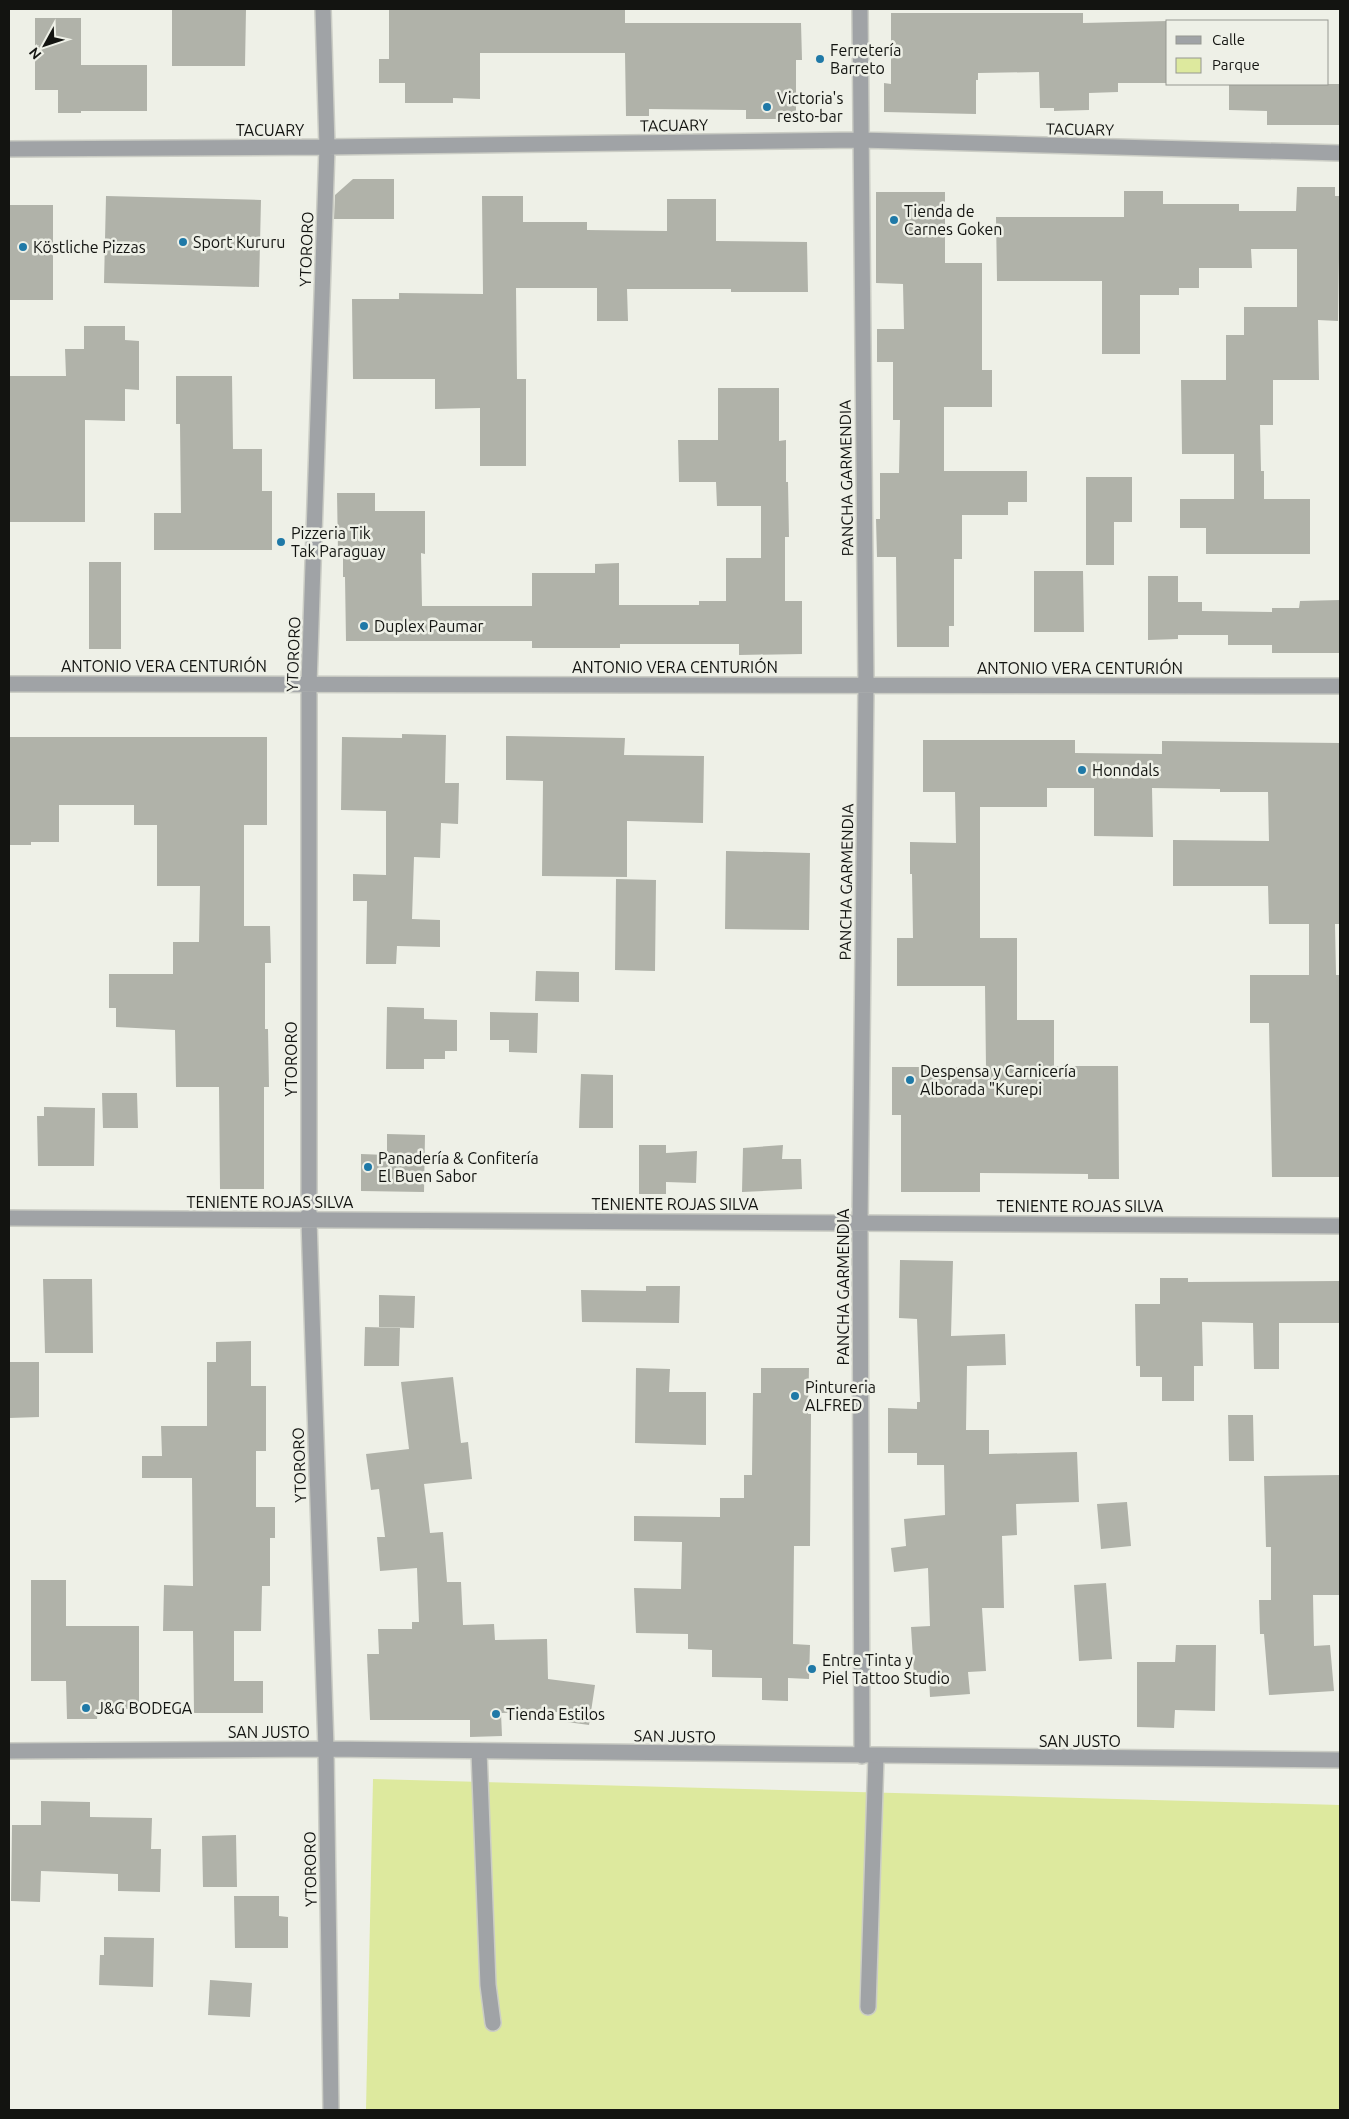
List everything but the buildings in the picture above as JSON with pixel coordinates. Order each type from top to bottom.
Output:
[{"type":"street","name":"YTORORO","points":[[323,9],[327,147],[310,684],[308,1220],[326,1749],[331,2110]]},
{"type":"street","name":"PANCHA GARMENDIA","points":[[860,9],[866,685],[860,1223],[870,1756],[868,2007]]},
{"type":"street","name":"TACUARY","points":[[9,149],[860,140],[1340,153]]},
{"type":"street","name":"ANTONIO VERA CENTURIÓN","points":[[9,684],[1340,686]]},
{"type":"street","name":"TENIENTE ROJAS SILVA","points":[[9,1218],[1340,1226]]},
{"type":"street","name":"SAN JUSTO","points":[[9,1751],[326,1749],[1340,1760]]},
{"type":"street","points":[[479,1752],[488,1985],[493,2023]]},
{"type":"green space","points":[[373,1779],[1340,1805],[1340,2110],[366,2110]]},
{"type":"place","name":"Ferretería Barreto","points":[[820,59]]},
{"type":"place","name":"Victoria's resto-bar","points":[[767,107]]},
{"type":"place","name":"Tienda de Carnes Goken","points":[[894,220]]},
{"type":"place","name":"Sport Kururu","points":[[183,242]]},
{"type":"place","name":"Köstliche Pizzas","points":[[23,247]]},
{"type":"place","name":"Pizzeria Tik Tak Paraguay","points":[[281,542]]},
{"type":"place","name":"Duplex Paumar","points":[[364,626]]},
{"type":"place","name":"Honndals","points":[[1082,770]]},
{"type":"place","name":"Despensa y Carnicería Alborada \"Kurepi","points":[[910,1080]]},
{"type":"place","name":"Panadería & Confitería El Buen Sabor","points":[[368,1167]]},
{"type":"place","name":"Pintureria ALFRED","points":[[795,1396]]},
{"type":"place","name":"Entre Tinta y Piel Tattoo Studio","points":[[812,1669]]},
{"type":"place","name":"J&G BODEGA","points":[[86,1708]]},
{"type":"place","name":"Tienda Estilos","points":[[496,1714]]}]
